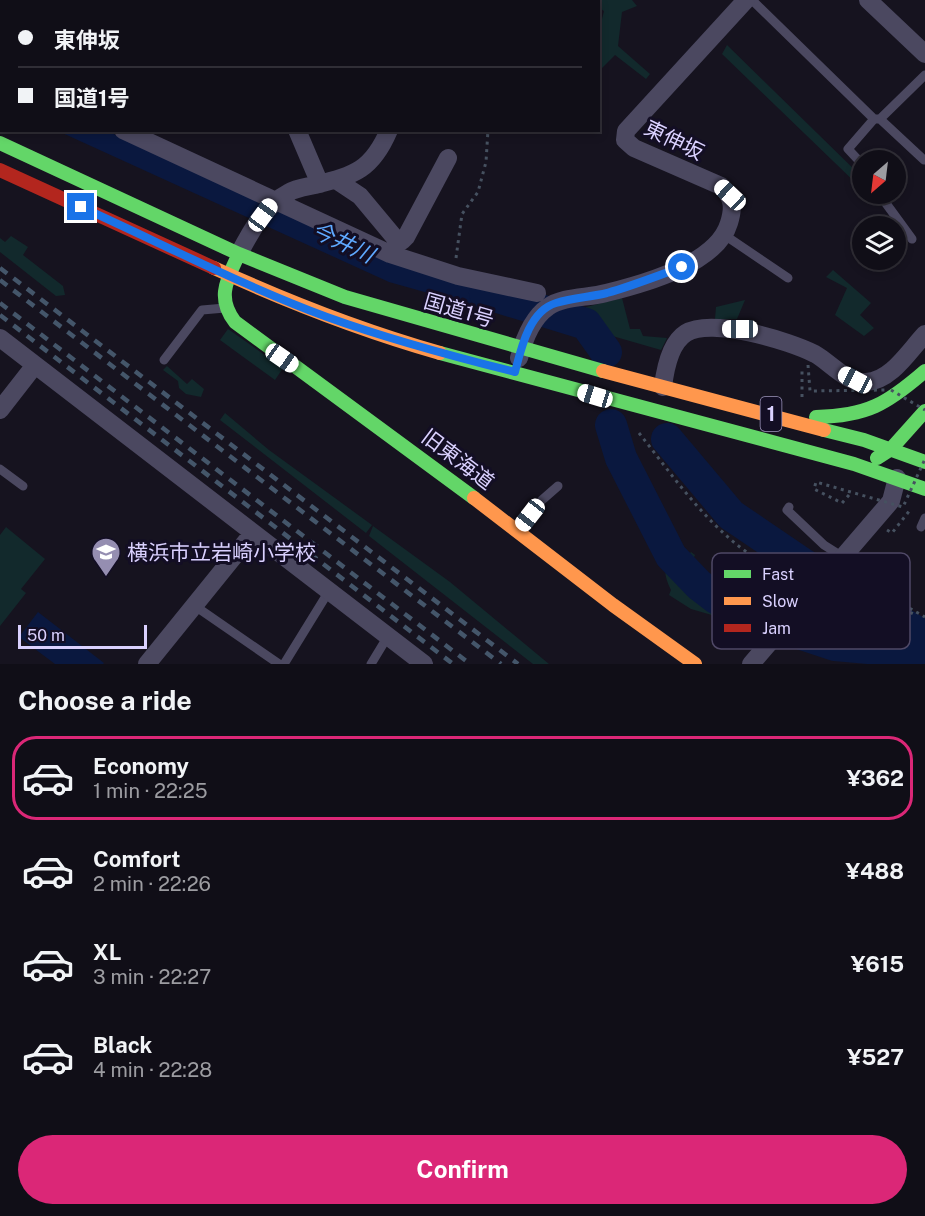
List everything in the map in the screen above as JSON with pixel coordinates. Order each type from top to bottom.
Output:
[{"type":"main road","name":"国道1号","points":[[0,143],[240,254],[371,306],[524,342],[591,368],[779,416],[925,461]]},
{"type":"main road","name":"1","points":[[0,170],[229,275],[326,317],[387,338],[616,402],[854,464],[925,488]]},
{"type":"main road","points":[[225,308],[222,291],[240,254]]},
{"type":"main road","name":"旧東海道","points":[[225,308],[244,331],[416,453],[695,664]]},
{"type":"main road","points":[[779,416],[841,417],[870,413],[890,402],[925,371]]},
{"type":"main road","points":[[903,405],[925,382]]},
{"type":"main road","points":[[923,434],[924,411]]},
{"type":"main road","points":[[854,464],[872,460],[891,449],[924,411]]},
{"type":"main road","points":[[895,424],[891,449],[911,477],[925,488]]},
{"type":"street","name":"東伸坂","points":[[524,342],[536,318],[555,303],[606,293],[682,267],[702,257],[723,234],[733,211],[730,195],[721,186],[634,148],[625,140],[626,131],[746,0]]},
{"type":"street","points":[[868,0],[925,54]]},
{"type":"street","points":[[127,132],[390,254],[453,274],[537,293]]},
{"type":"street","points":[[298,132],[328,182],[360,196],[395,238],[402,241],[448,158]]},
{"type":"street","points":[[240,254],[254,227],[274,202],[290,192],[328,182],[369,165],[376,157],[388,132]]},
{"type":"street","points":[[656,385],[676,345],[686,333],[701,329],[740,329],[812,352],[842,374],[867,382],[885,377],[925,334]]},
{"type":"street","points":[[0,338],[424,664]]},
{"type":"street","points":[[515,372],[524,342]]},
{"type":"street","points":[[0,410],[35,365]]},
{"type":"street","points":[[846,553],[891,501],[897,477]]},
{"type":"street","points":[[147,664],[253,533]]},
{"type":"street","points":[[751,664],[763,649]]},
{"type":"lane","points":[[752,0],[877,119],[924,160]]},
{"type":"lane","points":[[852,153],[848,149],[925,75]]},
{"type":"lane","points":[[886,204],[912,238]]},
{"type":"lane","points":[[723,234],[788,278]]},
{"type":"lane","points":[[164,360],[202,310],[225,308]]},
{"type":"lane","points":[[0,469],[23,486]]},
{"type":"lane","points":[[518,531],[542,500],[558,486]]},
{"type":"lane","points":[[789,507],[787,510],[831,553]]},
{"type":"lane","points":[[284,664],[329,591]]},
{"type":"lane","points":[[195,606],[279,664]]},
{"type":"lane","points":[[371,664],[388,636]]},
{"type":"path","points":[[453,274],[462,214],[478,192],[486,162],[488,132]]},
{"type":"path","points":[[808,365],[810,391],[886,390]]},
{"type":"path","points":[[802,366],[802,399]]},
{"type":"path","points":[[891,390],[924,411]]},
{"type":"path","points":[[633,425],[700,510],[736,544],[751,553]]},
{"type":"path","points":[[849,495],[842,503],[814,489],[816,482],[903,507],[925,461]]},
{"type":"path","points":[[892,533],[912,508]]},
{"type":"path","points":[[910,608],[925,617]]},
{"type":"path","points":[[910,617],[914,610]]},
{"type":"green space","points":[[600,0],[632,0],[637,6],[622,12],[618,46],[650,74],[646,79],[615,55],[602,68],[600,65],[600,27],[604,11],[600,9]]},
{"type":"green space","points":[[727,45],[852,167],[852,179],[722,54]]},
{"type":"green space","points":[[11,236],[28,247],[23,255],[63,286],[65,295],[56,296],[0,252],[0,238],[5,242]]},
{"type":"green space","points":[[833,270],[871,303],[860,315],[874,328],[864,336],[835,315],[847,288],[826,277]]},
{"type":"green space","points":[[622,298],[630,329],[640,329],[643,336],[667,338],[661,350],[609,335],[601,326],[582,314],[586,307]]},
{"type":"green space","points":[[745,300],[737,319],[715,319],[716,307]]},
{"type":"green space","points":[[228,329],[283,368],[275,380],[220,340]]},
{"type":"green space","points":[[167,366],[187,384],[192,379],[204,389],[201,397],[186,394],[179,388],[178,381],[163,370]]},
{"type":"green space","points":[[225,413],[269,450],[372,525],[366,533],[220,420]]},
{"type":"green space","points":[[373,526],[450,582],[549,664],[533,664],[369,536]]},
{"type":"green space","points":[[6,527],[45,559],[21,589],[26,593],[0,626],[0,535]]},
{"type":"green space","points":[[673,549],[686,558],[691,552],[695,555],[691,564],[712,581],[712,615],[691,609],[669,595],[671,590],[665,569],[667,559]]},
{"type":"water","points":[[60,132],[109,132],[373,254],[531,299],[517,318],[389,282]]},
{"type":"water","points":[[38,612],[104,663],[55,664],[19,637]]},
{"type":"waterway","name":"今井川","points":[[485,293],[586,324],[606,352]]},
{"type":"waterway","name":"今井川","points":[[611,425],[621,458],[671,556],[712,595]]},
{"type":"waterway","name":"今井川","points":[[667,439],[731,515],[787,553]]},
{"type":"waterway","name":"今井川","points":[[910,628],[925,637]]},
{"type":"waterway","name":"今井川","points":[[879,649],[901,651],[925,659]]},
{"type":"railway","points":[[0,268],[518,664]]},
{"type":"railway","points":[[0,280],[501,664]]},
{"type":"railway","points":[[0,303],[470,664]]},
{"type":"railway","points":[[0,315],[453,664]]},
{"type":"traffic: fast","points":[[0,143],[239,254],[345,297],[603,371]]},
{"type":"traffic: fast","points":[[236,260],[225,291],[226,306],[235,322],[474,498]]},
{"type":"traffic: fast","points":[[440,353],[854,464],[925,489]]},
{"type":"traffic: fast","points":[[816,417],[849,414],[875,406],[899,392],[925,371]]},
{"type":"traffic: fast","points":[[877,458],[891,449],[925,411]]},
{"type":"traffic: fast","points":[[824,430],[864,440],[925,462]]},
{"type":"traffic: slow","points":[[214,268],[326,315],[440,353]]},
{"type":"traffic: slow","points":[[603,371],[824,430]]},
{"type":"traffic: slow","points":[[474,498],[613,605],[695,664]]},
{"type":"traffic: jam","points":[[0,170],[214,268]]},
{"type":"place","name":"横浜市立岩崎小学校","points":[[106,578]]},
{"type":"route","points":[[81,207],[262,291],[326,317],[387,338],[515,372],[527,335],[536,318],[547,307],[555,303],[606,293],[682,267]]}]
